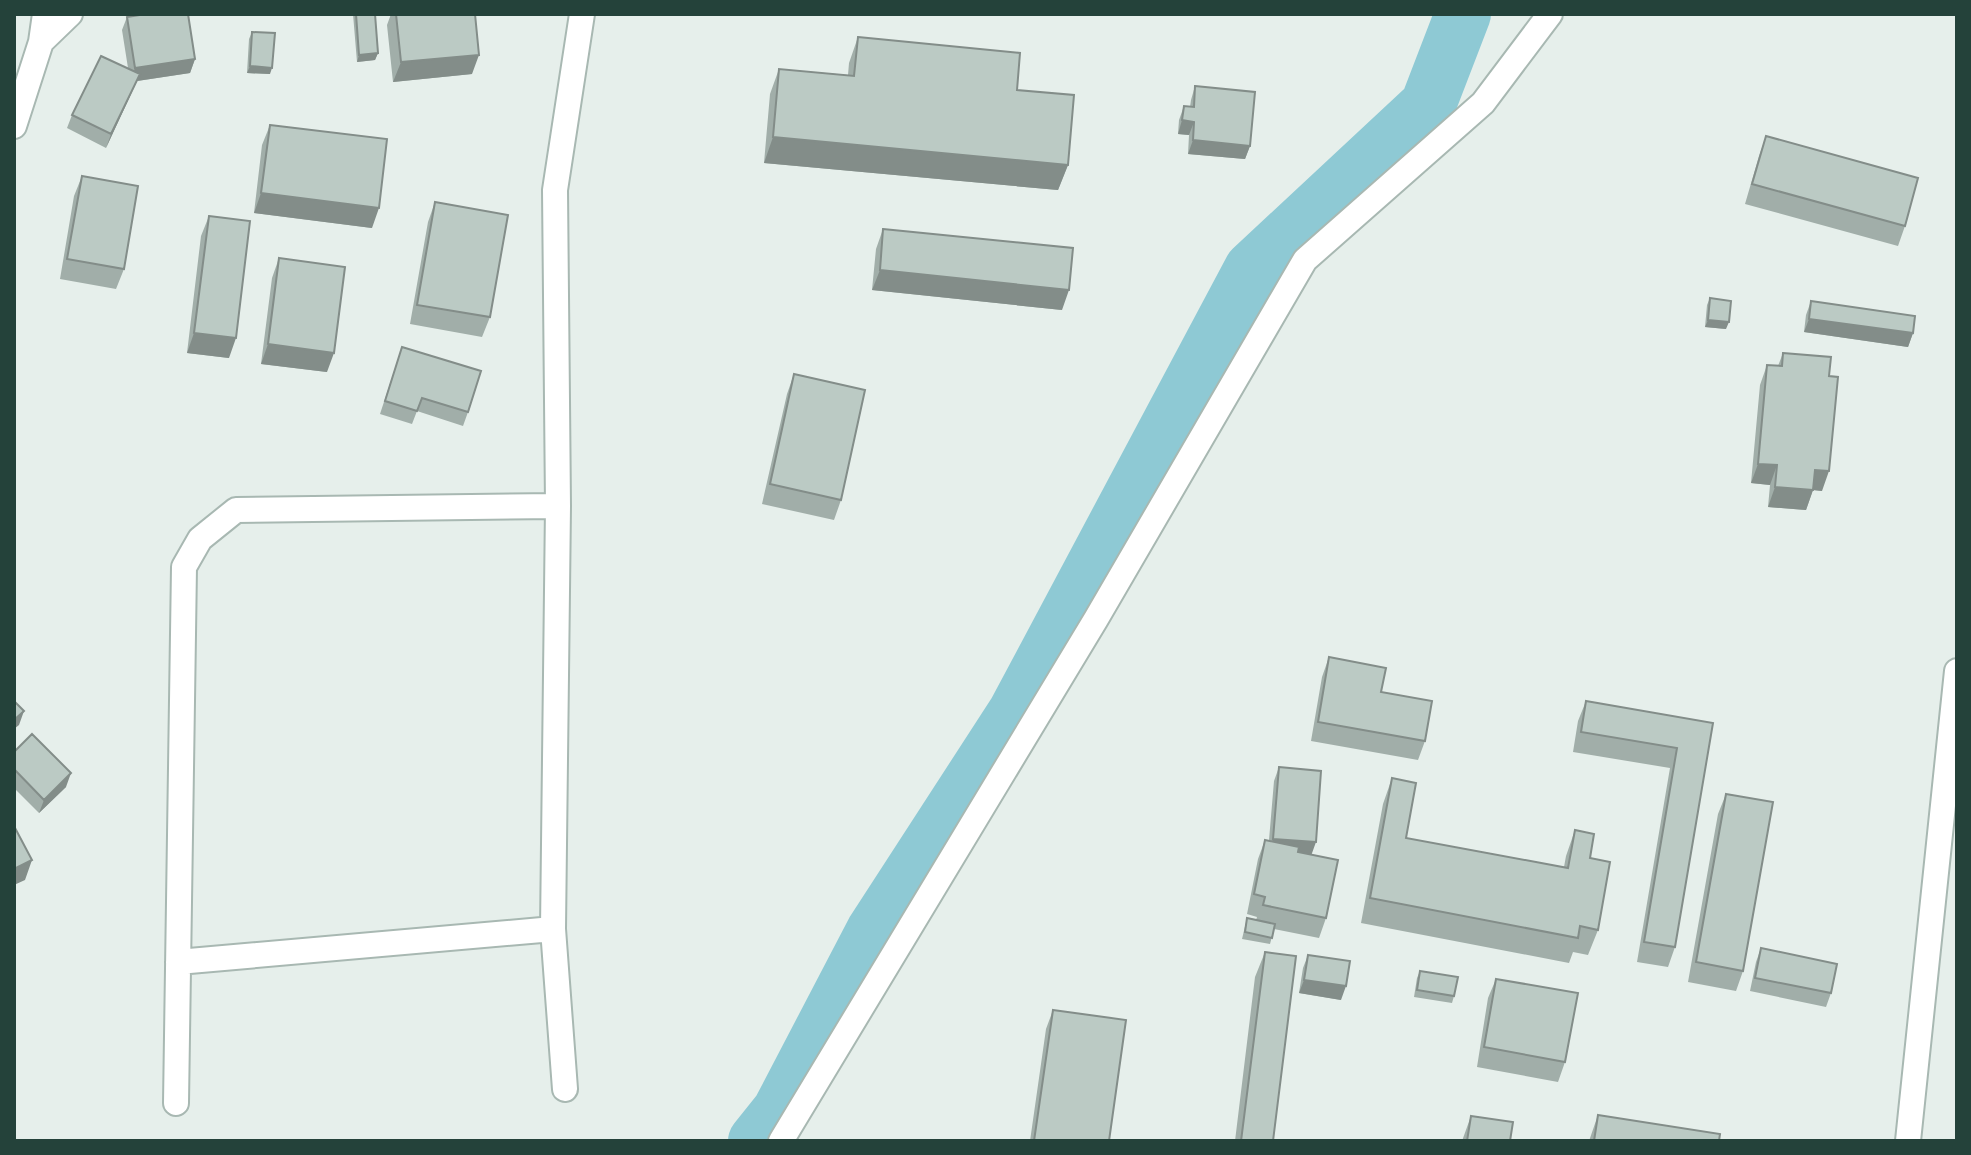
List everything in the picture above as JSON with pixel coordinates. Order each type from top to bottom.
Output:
[{"type":"street","points":[[14,126],[41,42],[45,14]]},
{"type":"street","points":[[41,42],[70,14]]},
{"type":"street","points":[[565,1089],[553,929],[558,506],[555,190],[582,14]]},
{"type":"street","points":[[781,1141],[1096,619],[1305,260],[1483,103],[1550,14]]},
{"type":"street","points":[[176,1103],[184,567],[200,539],[236,510],[558,506]]},
{"type":"street","points":[[1908,1141],[1951,790],[1957,671]]},
{"type":"street","points":[[178,962],[553,929]]},
{"type":"building","points":[[188,14],[195,59],[135,68],[127,17]]},
{"type":"building","points":[[356,14],[375,14],[378,53],[359,55]]},
{"type":"building","points":[[396,14],[475,14],[479,55],[401,62]]},
{"type":"building","points":[[252,32],[275,33],[272,68],[250,66]]},
{"type":"building","points":[[858,37],[1020,53],[1017,90],[1074,95],[1068,165],[773,137],[779,69],[854,76]]},
{"type":"building","points":[[101,56],[140,74],[111,134],[72,115]]},
{"type":"building","points":[[1195,86],[1255,92],[1250,146],[1193,140],[1194,122],[1182,120],[1184,106],[1194,107]]},
{"type":"building","points":[[270,125],[387,139],[379,208],[261,193]]},
{"type":"building","points":[[1766,136],[1918,178],[1905,226],[1752,184]]},
{"type":"building","points":[[82,176],[138,186],[124,269],[67,259]]},
{"type":"building","points":[[435,202],[508,215],[490,317],[417,305]]},
{"type":"building","points":[[209,216],[250,221],[236,338],[194,333]]},
{"type":"building","points":[[883,229],[1073,248],[1069,290],[880,270]]},
{"type":"building","points":[[279,258],[345,267],[334,353],[268,344]]},
{"type":"building","points":[[1710,298],[1731,301],[1729,322],[1708,320]]},
{"type":"building","points":[[1811,301],[1915,316],[1913,333],[1809,319]]},
{"type":"building","points":[[402,347],[481,371],[468,412],[422,398],[417,411],[385,401]]},
{"type":"building","points":[[1783,353],[1831,357],[1829,376],[1838,377],[1829,471],[1815,470],[1813,490],[1775,487],[1777,465],[1758,464],[1767,365],[1782,366]]},
{"type":"building","points":[[794,374],[865,390],[841,500],[770,484]]},
{"type":"building","points":[[1329,657],[1386,668],[1381,692],[1432,701],[1425,741],[1318,722]]},
{"type":"building","points":[[14,701],[24,711],[14,720]]},
{"type":"building","points":[[1586,701],[1713,723],[1675,947],[1644,942],[1677,748],[1581,732]]},
{"type":"building","points":[[32,734],[71,773],[44,800],[14,769],[14,752]]},
{"type":"building","points":[[1279,767],[1321,771],[1316,842],[1273,839]]},
{"type":"building","points":[[1392,778],[1416,783],[1406,838],[1568,868],[1575,830],[1594,834],[1590,858],[1610,862],[1598,930],[1580,926],[1578,938],[1370,898]]},
{"type":"building","points":[[1726,794],[1773,802],[1743,971],[1696,962]]},
{"type":"building","points":[[14,826],[32,860],[14,869]]},
{"type":"building","points":[[1265,840],[1299,847],[1298,852],[1338,860],[1326,918],[1263,905],[1265,897],[1254,894]]},
{"type":"building","points":[[1247,918],[1275,924],[1272,938],[1245,932]]},
{"type":"building","points":[[1761,948],[1837,964],[1831,993],[1755,978]]},
{"type":"building","points":[[1265,952],[1296,956],[1273,1141],[1241,1141]]},
{"type":"building","points":[[1308,955],[1350,961],[1346,986],[1304,980]]},
{"type":"building","points":[[1420,971],[1458,977],[1454,996],[1417,990]]},
{"type":"building","points":[[1496,979],[1578,993],[1565,1062],[1484,1047]]},
{"type":"building","points":[[1053,1010],[1126,1020],[1109,1141],[1034,1141]]},
{"type":"building","points":[[1598,1115],[1720,1134],[1719,1141],[1594,1141]]},
{"type":"building","points":[[1471,1116],[1513,1122],[1510,1141],[1467,1141]]},
{"type":"waterway","points":[[756,1141],[780,1111],[874,931],[1016,712],[1252,269],[1428,105],[1463,14]]}]
